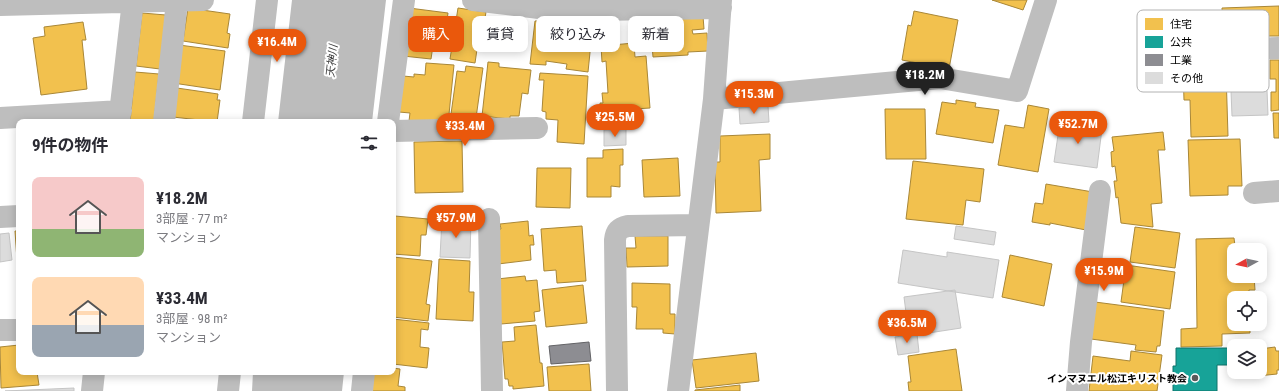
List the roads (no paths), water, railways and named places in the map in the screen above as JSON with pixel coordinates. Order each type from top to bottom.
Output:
[{"type":"street","points":[[0,5],[203,0]]},
{"type":"street","points":[[253,119],[267,0]]},
{"type":"street","points":[[388,119],[404,0]]},
{"type":"street","points":[[474,0],[539,8],[597,10],[721,4],[714,99],[678,391]]},
{"type":"street","points":[[714,99],[940,78],[1017,91],[1046,0]]},
{"type":"street","points":[[164,119],[177,1]]},
{"type":"street","points":[[0,118],[120,117],[133,2]]},
{"type":"street","points":[[1269,48],[1279,48]]},
{"type":"street","points":[[396,131],[537,128]]},
{"type":"street","points":[[1077,391],[1081,342],[1100,191]]},
{"type":"street","points":[[1254,193],[1279,191]]},
{"type":"street","points":[[0,217],[16,216]]},
{"type":"street","points":[[489,219],[492,391]]},
{"type":"street","points":[[617,391],[616,234],[623,227],[698,225]]},
{"type":"street","points":[[0,330],[16,330]]},
{"type":"street","points":[[92,391],[94,375]]},
{"type":"street","points":[[228,391],[230,375]]},
{"type":"street","points":[[362,391],[364,375]]},
{"type":"water","name":"天神川","points":[[292,0],[386,0],[372,119],[278,119]]},
{"type":"water","points":[[253,375],[344,375],[342,391],[252,391]]},
{"type":"place","name":"インマヌエル松江キリスト教会","points":[[1195,378]]}]
